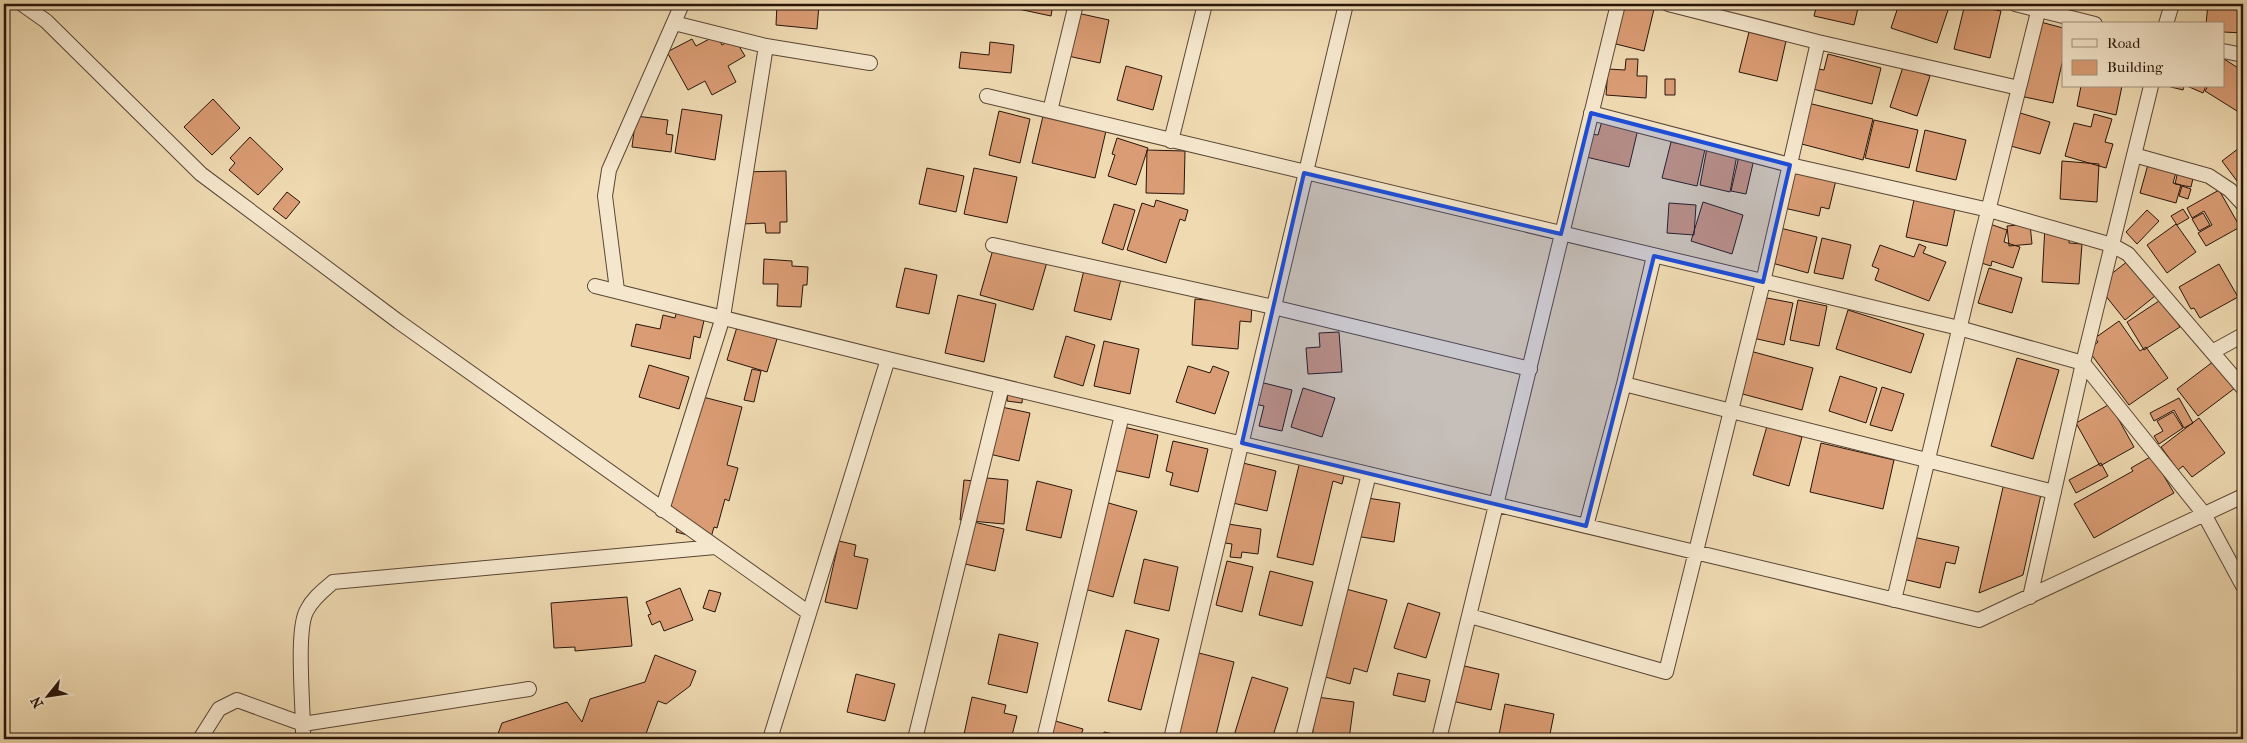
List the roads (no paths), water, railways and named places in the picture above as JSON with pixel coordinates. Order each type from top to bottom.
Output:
[{"type":"street","points":[[22,4],[46,21],[201,174],[399,322],[809,613]]},
{"type":"street","points":[[617,290],[605,196],[608,170],[682,4]]},
{"type":"street","points":[[1050,111],[1076,4]]},
{"type":"street","points":[[1171,141],[1205,4]]},
{"type":"street","points":[[1171,739],[1304,173],[1346,4]]},
{"type":"street","points":[[1439,739],[1498,504],[1561,234],[1618,4]]},
{"type":"street","points":[[1668,4],[1818,42],[2019,88]]},
{"type":"street","points":[[2015,4],[2039,6],[2090,22]]},
{"type":"street","points":[[2167,22],[2172,4]]},
{"type":"street","points":[[1894,600],[2039,6]]},
{"type":"street","points":[[674,23],[766,46],[870,63]]},
{"type":"street","points":[[1470,616],[1666,672],[1732,411],[1818,42]]},
{"type":"street","points":[[662,510],[723,317],[766,46]]},
{"type":"street","points":[[2224,51],[2243,55]]},
{"type":"street","points":[[2030,596],[2083,363],[2151,88]]},
{"type":"street","points":[[986,96],[1959,328],[2083,363],[2204,514],[2243,586]]},
{"type":"street","points":[[1591,113],[1790,165],[1989,210],[2112,245],[2128,254],[2243,388]]},
{"type":"street","points":[[2134,155],[2209,176],[2230,190],[2243,204]]},
{"type":"street","points":[[993,245],[1273,307],[1530,369]]},
{"type":"street","points":[[1586,526],[1624,384],[1654,256]]},
{"type":"street","points":[[595,286],[888,359],[1979,620],[2243,496]]},
{"type":"street","points":[[2212,352],[2243,334]]},
{"type":"street","points":[[770,739],[888,359]]},
{"type":"street","points":[[1624,384],[2054,492]]},
{"type":"street","points":[[915,739],[1002,386]]},
{"type":"street","points":[[1044,739],[1122,414]]},
{"type":"street","points":[[1302,739],[1368,474]]},
{"type":"street","points":[[303,739],[301,632],[306,611],[314,599],[333,582],[715,547]]},
{"type":"street","points":[[200,739],[219,710],[237,700],[304,724],[530,689]]}]
